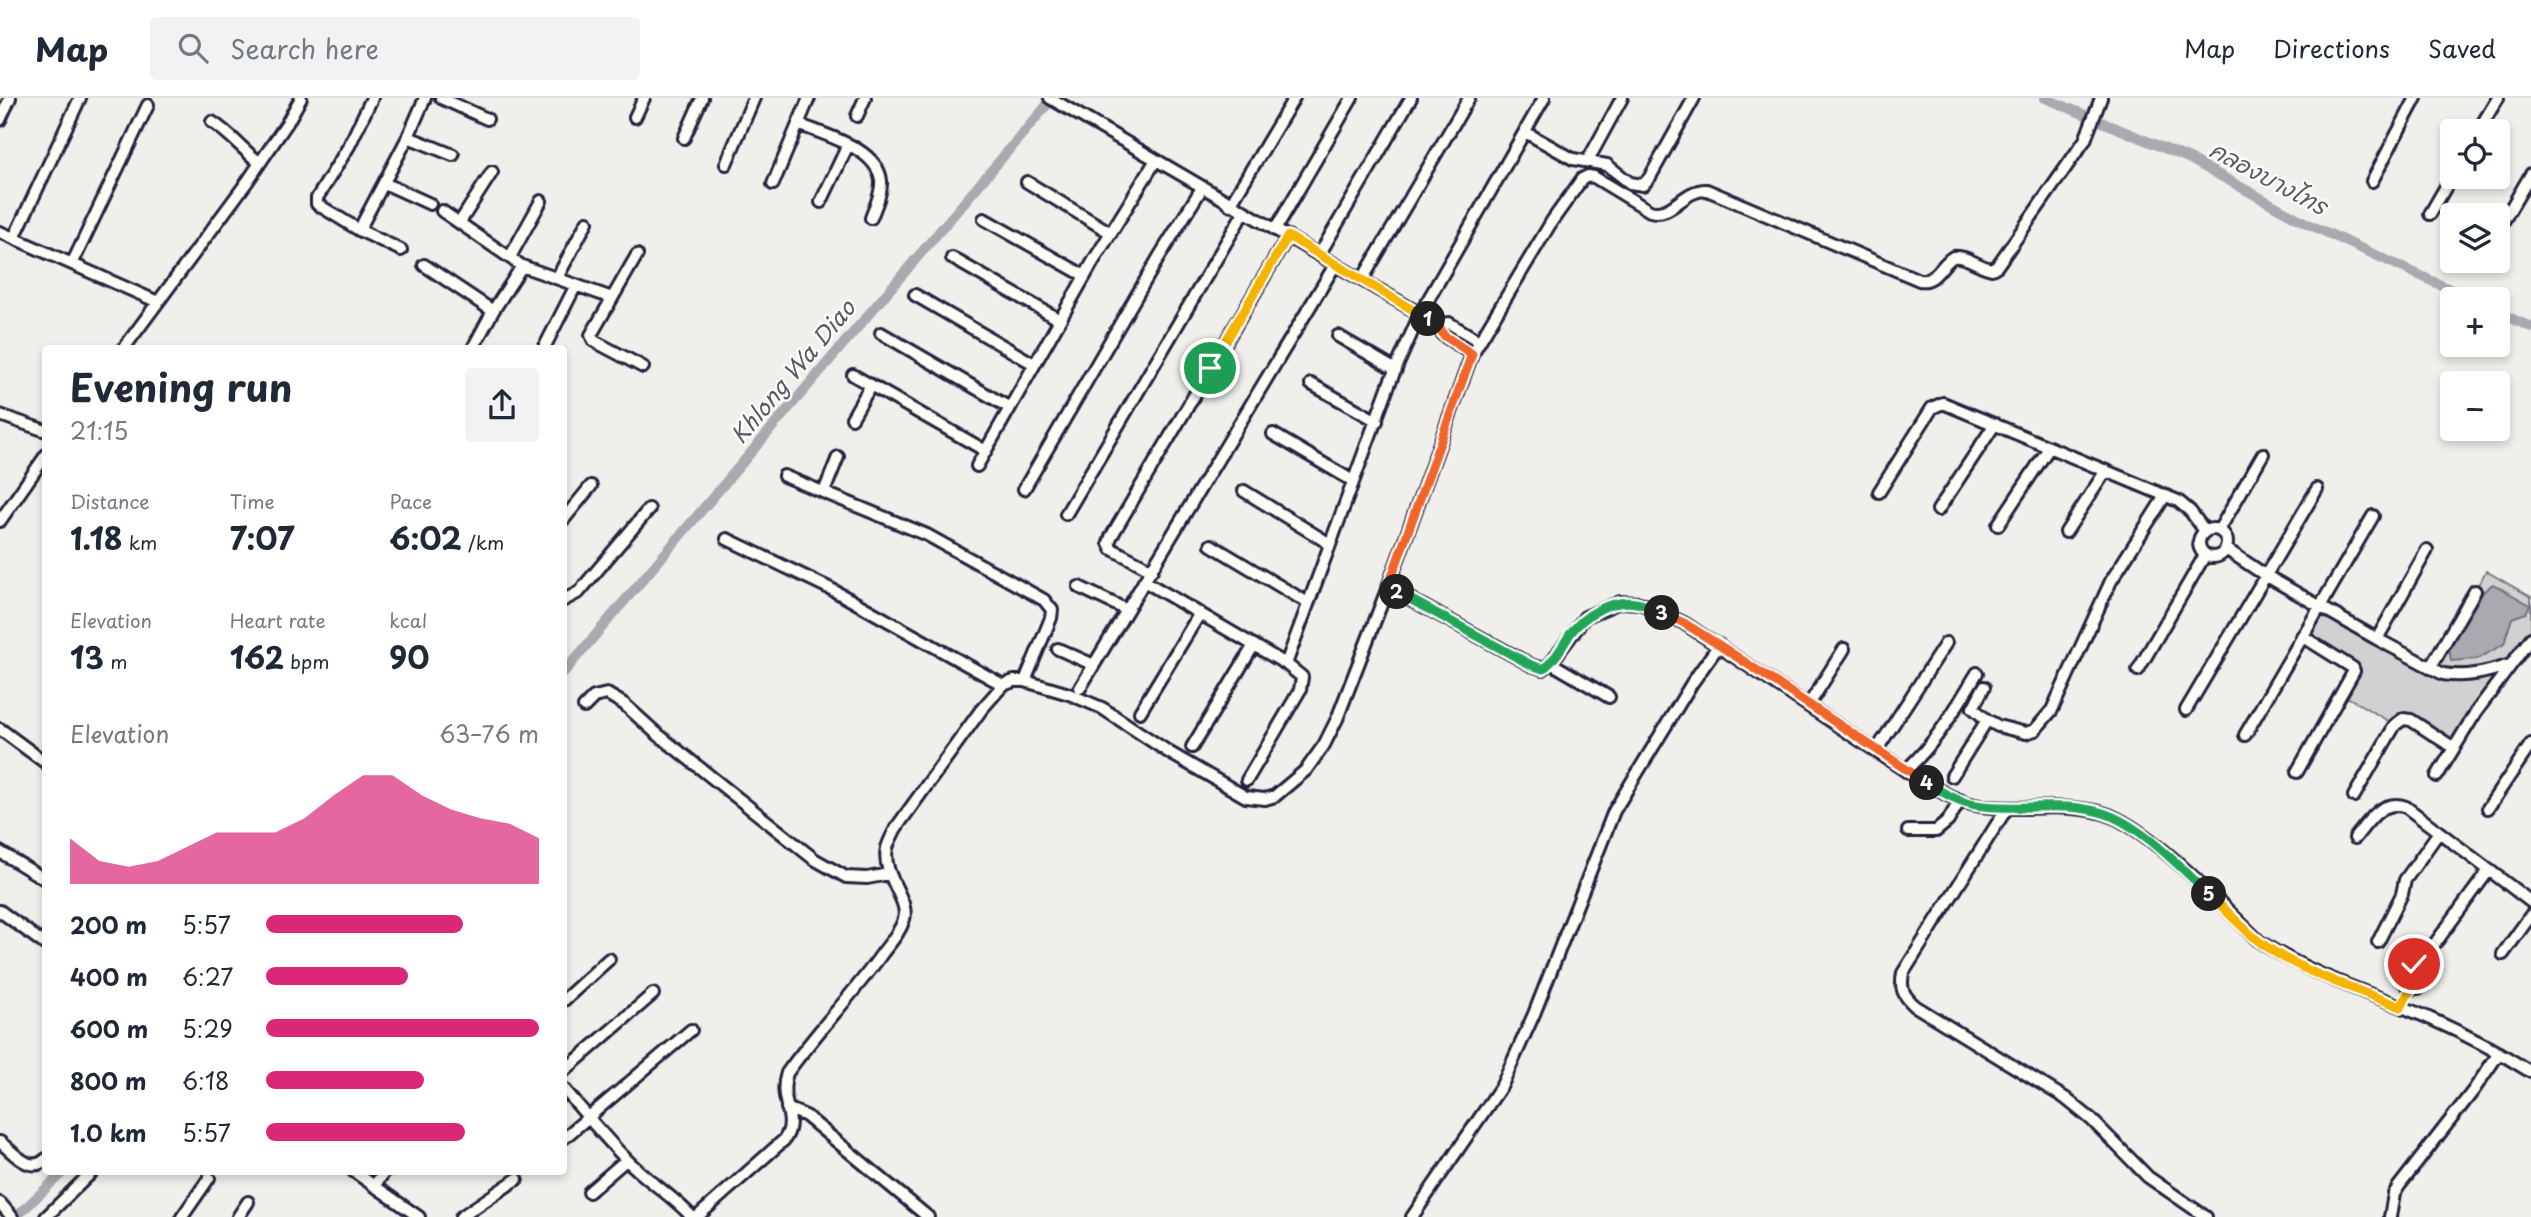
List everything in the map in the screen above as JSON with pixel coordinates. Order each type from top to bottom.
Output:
[{"type":"street","points":[[0,120],[10,98]]},
{"type":"street","points":[[14,238],[80,98]]},
{"type":"street","points":[[126,345],[260,163],[288,123],[301,98]]},
{"type":"street","points":[[372,98],[347,150],[317,198],[317,204],[359,230],[401,250]]},
{"type":"street","points":[[359,230],[408,137],[425,98]]},
{"type":"street","points":[[441,98],[487,119]]},
{"type":"street","points":[[635,117],[644,98]]},
{"type":"street","points":[[684,138],[702,98]]},
{"type":"street","points":[[726,164],[754,98]]},
{"type":"street","points":[[773,184],[809,98]]},
{"type":"street","points":[[857,117],[865,98]]},
{"type":"street","points":[[1050,98],[1439,325],[1443,335],[1472,354]]},
{"type":"street","points":[[1230,205],[1294,98]]},
{"type":"street","points":[[1275,230],[1352,98]]},
{"type":"street","points":[[1319,255],[1410,98]]},
{"type":"street","points":[[1362,281],[1469,98]]},
{"type":"street","points":[[1286,664],[1353,481],[1420,314],[1544,98]]},
{"type":"street","points":[[1587,162],[1622,98]]},
{"type":"street","points":[[1525,132],[1573,159],[1606,165],[1630,183],[1643,185],[1694,98]]},
{"type":"street","points":[[2372,181],[2416,98]]},
{"type":"street","points":[[2485,119],[2498,98]]},
{"type":"street","points":[[567,1092],[626,1160],[695,1217],[784,1140],[790,1132],[791,1121],[783,1086],[787,1073],[865,978],[900,929],[905,916],[902,902],[888,874],[887,848],[896,828],[981,710],[1003,684],[1025,681],[1069,694],[1102,708],[1170,753],[1246,797],[1265,799],[1275,796],[1306,771],[1324,745],[1337,719],[1472,354],[1552,221],[1583,178],[1594,177],[1657,214],[1664,212],[1689,193],[1698,189],[1707,190],[1926,281],[1932,279],[1948,260],[1960,256],[1986,268],[1997,266],[2086,137],[2101,99]]},
{"type":"street","points":[[72,264],[148,105]]},
{"type":"street","points":[[212,122],[230,133],[242,149],[260,163]]},
{"type":"street","points":[[798,124],[863,152],[879,172],[880,192],[871,218]]},
{"type":"street","points":[[408,137],[453,155]]},
{"type":"street","points":[[821,202],[848,145]]},
{"type":"street","points":[[976,466],[1085,276],[1156,160]]},
{"type":"street","points":[[460,222],[492,173]]},
{"type":"street","points":[[2510,210],[2531,174]]},
{"type":"street","points":[[1027,182],[1111,233]]},
{"type":"street","points":[[384,183],[430,204]]},
{"type":"street","points":[[1024,489],[1135,296],[1202,188]]},
{"type":"street","points":[[2430,214],[2444,189]]},
{"type":"street","points":[[510,257],[541,201]]},
{"type":"street","points":[[442,211],[522,266],[612,298]]},
{"type":"street","points":[[1066,514],[1244,212]]},
{"type":"street","points":[[985,219],[1085,276]]},
{"type":"street","points":[[557,278],[587,222]]},
{"type":"street","points":[[0,232],[158,302]]},
{"type":"street","points":[[1152,569],[1112,549],[1111,537],[1288,236]]},
{"type":"street","points":[[637,255],[591,335],[643,367]]},
{"type":"street","points":[[952,258],[1060,320]]},
{"type":"street","points":[[424,265],[493,311]]},
{"type":"street","points":[[1080,688],[1335,265]]},
{"type":"street","points":[[475,345],[522,266]]},
{"type":"street","points":[[546,345],[576,285]]},
{"type":"street","points":[[915,295],[1034,364]]},
{"type":"street","points":[[1439,325],[1449,323],[1479,341]]},
{"type":"street","points":[[881,333],[1010,408]]},
{"type":"street","points":[[1338,336],[1396,370]]},
{"type":"street","points":[[853,375],[986,451]]},
{"type":"street","points":[[1311,384],[1377,421]]},
{"type":"street","points":[[852,418],[871,385]]},
{"type":"street","points":[[1878,492],[1932,408],[1942,403],[2178,501],[2190,510],[2205,531]]},
{"type":"street","points":[[0,415],[42,431]]},
{"type":"street","points":[[1938,510],[1995,424]]},
{"type":"street","points":[[1273,433],[1353,481]]},
{"type":"street","points":[[1998,525],[2049,448]]},
{"type":"street","points":[[2219,530],[2263,454]]},
{"type":"street","points":[[824,492],[838,457]]},
{"type":"street","points":[[0,522],[42,461]]},
{"type":"street","points":[[2066,532],[2105,472]]},
{"type":"street","points":[[784,476],[927,535],[1044,600],[1052,610],[1051,618],[1025,681]]},
{"type":"street","points":[[567,515],[591,486]]},
{"type":"street","points":[[2186,710],[2317,489]]},
{"type":"street","points":[[1244,491],[1330,544]]},
{"type":"street","points":[[1984,687],[1973,708],[1987,720],[1998,726],[2026,733],[2035,730],[2052,710],[2111,581],[2165,496]]},
{"type":"street","points":[[567,599],[579,592],[649,509]]},
{"type":"street","points":[[2245,735],[2373,516]]},
{"type":"street","points":[[2205,531],[2219,530]]},
{"type":"street","points":[[2205,531],[2199,543],[2200,550],[2212,557],[2220,555],[2226,549],[2226,538],[2219,530]]},
{"type":"street","points":[[727,539],[831,589],[1003,684]]},
{"type":"street","points":[[1212,545],[1308,603]]},
{"type":"street","points":[[2226,549],[2265,575],[2430,668],[2454,676],[2481,674],[2511,665]]},
{"type":"street","points":[[2377,639],[2427,550]]},
{"type":"street","points":[[2138,670],[2205,555]]},
{"type":"street","points":[[1144,581],[1297,670],[1302,677],[1303,683],[1247,780]]},
{"type":"street","points":[[1079,587],[1127,610]]},
{"type":"street","points":[[1388,587],[1543,669],[1551,663],[1585,617],[1620,602],[1640,603],[1684,623],[1906,771],[1960,800],[1974,805],[2007,808],[2050,807],[2105,814],[2149,840],[2259,941],[2274,951],[2309,970],[2430,1019],[2531,1072]]},
{"type":"street","points":[[2430,668],[2475,591]]},
{"type":"street","points":[[1140,712],[1200,613]]},
{"type":"street","points":[[2297,772],[2354,671],[2302,636]]},
{"type":"street","points":[[2437,776],[2476,712],[2531,639]]},
{"type":"street","points":[[1876,751],[1946,643]]},
{"type":"street","points":[[1192,747],[1254,645]]},
{"type":"street","points":[[1412,1217],[1502,1085],[1534,1014],[1614,811],[1692,683],[1719,645]]},
{"type":"street","points":[[1058,649],[1094,665]]},
{"type":"street","points":[[1808,706],[1843,649]]},
{"type":"street","points":[[1551,663],[1609,697]]},
{"type":"street","points":[[1906,771],[1920,758],[1950,718],[1977,673]]},
{"type":"street","points":[[584,707],[594,697],[607,694],[624,704],[656,733],[814,859],[846,877],[867,878],[888,874]]},
{"type":"street","points":[[2354,796],[2395,725],[2403,719],[2411,720],[2454,748]]},
{"type":"street","points":[[1952,776],[1987,720]]},
{"type":"street","points":[[0,729],[42,760]]},
{"type":"street","points":[[2488,807],[2531,744]]},
{"type":"street","points":[[1908,831],[1936,831],[1948,821],[1960,800]]},
{"type":"street","points":[[2355,838],[2380,809],[2399,804],[2531,902]]},
{"type":"street","points":[[2007,808],[1903,973],[1900,988],[1915,1006],[2079,1108],[2148,1177],[2206,1217]]},
{"type":"street","points":[[2378,942],[2402,894],[2405,880],[2439,832]]},
{"type":"street","points":[[0,852],[42,878]]},
{"type":"street","points":[[2420,964],[2425,968],[2427,981],[2417,989],[2411,988],[2403,978],[2404,971],[2408,966],[2420,964],[2489,870]]},
{"type":"street","points":[[0,911],[42,942]]},
{"type":"street","points":[[2503,954],[2531,915]]},
{"type":"street","points":[[567,997],[609,959]]},
{"type":"street","points":[[2401,1007],[2411,988]]},
{"type":"street","points":[[567,1068],[653,994]]},
{"type":"street","points":[[567,1136],[691,1030]]},
{"type":"street","points":[[2390,1217],[2394,1195],[2399,1186],[2499,1053]]},
{"type":"street","points":[[787,1108],[806,1116],[928,1217]]},
{"type":"street","points":[[0,1142],[24,1162],[33,1166],[42,1163]]},
{"type":"street","points":[[589,1192],[626,1160]]},
{"type":"street","points":[[46,1217],[89,1175]]},
{"type":"street","points":[[359,1175],[419,1217]]},
{"type":"street","points":[[374,1186],[382,1175]]},
{"type":"street","points":[[182,1217],[209,1178]]},
{"type":"street","points":[[461,1217],[517,1179]]},
{"type":"street","points":[[238,1217],[248,1202]]},
{"type":"street","points":[[0,1203],[11,1216]]},
{"type":"shaded area","points":[[2486,571],[2531,597],[2531,636],[2454,748],[2401,716],[2395,725],[2342,694],[2355,670],[2298,641],[2321,605],[2430,668]]},
{"type":"shaded area","points":[[2493,584],[2530,605],[2526,613],[2512,618],[2504,644],[2477,659],[2451,661],[2449,648],[2483,592]]},
{"type":"waterway","name":"Khlong Wa Diao","points":[[567,668],[1053,98]]},
{"type":"waterway","name":"คลองบางไทร","points":[[2045,98],[2190,159],[2306,223],[2445,287]]},
{"type":"waterway","name":"คลองบางไทร","points":[[2510,318],[2531,327]]},
{"type":"waterway","name":"Khlong Wa Diao","points":[[16,1217],[60,1175]]},
{"type":"route","points":[[1210,368],[1288,236],[1439,325],[1443,335],[1472,354],[1388,587],[1543,669],[1551,663],[1585,617],[1620,602],[1640,603],[1684,623],[1912,775],[1946,794],[1974,805],[2084,809],[2105,814],[2131,828],[2165,853],[2259,941],[2309,970],[2401,1007],[2411,988],[2403,978],[2404,971],[2414,964]]}]
